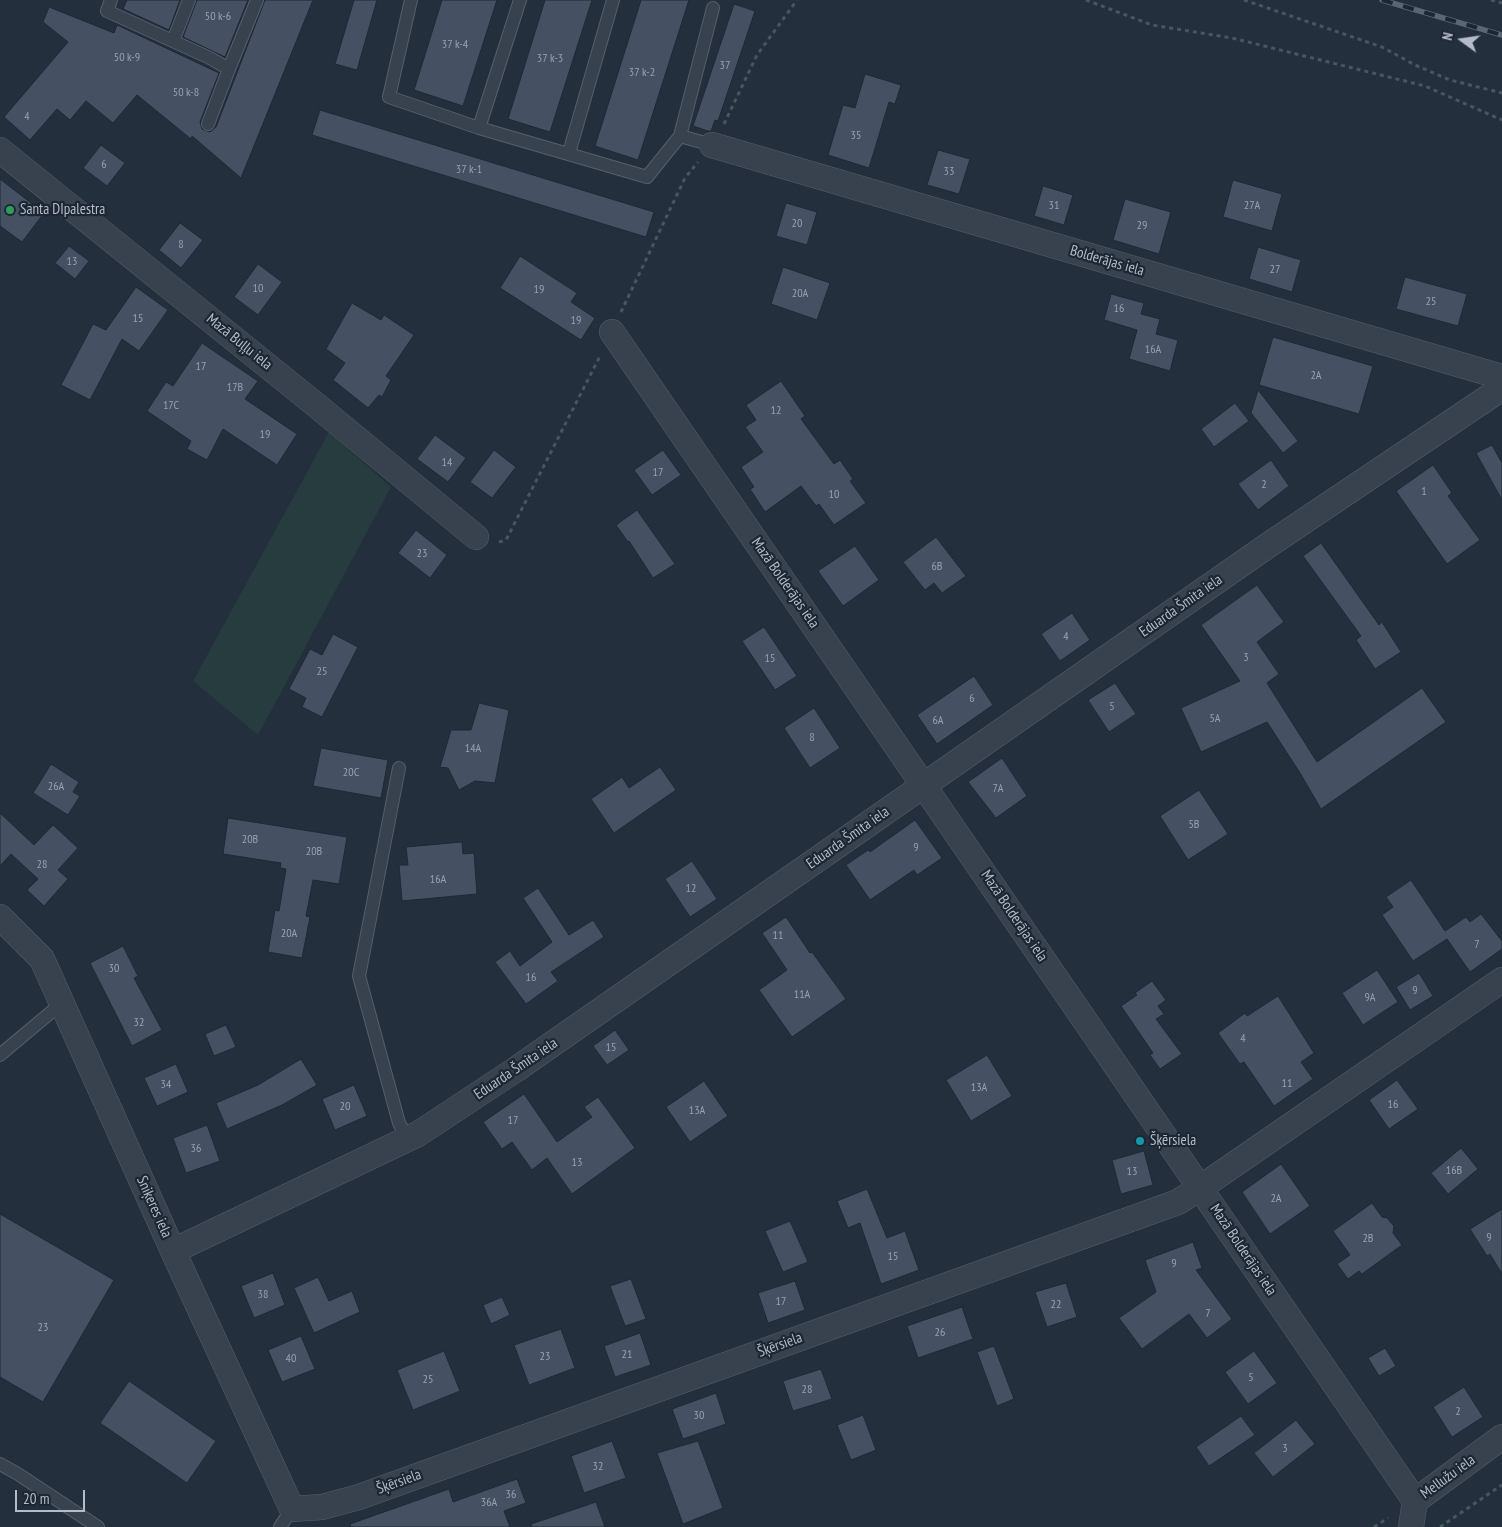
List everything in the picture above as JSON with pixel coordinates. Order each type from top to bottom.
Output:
[{"type":"street","name":"Bolderājas iela","points":[[712,144],[1502,377]]},
{"type":"street","name":"Mazā Buļļu iela","points":[[0,150],[316,404],[476,537]]},
{"type":"street","name":"Mazā Bolderājas iela","points":[[612,332],[1414,1501]]},
{"type":"street","name":"Eduarda Šmita iela","points":[[174,1251],[408,1139],[516,1070],[1262,550],[1502,388]]},
{"type":"street","name":"Sniķeres iela","points":[[0,916],[42,959],[174,1251],[286,1518]]},
{"type":"street","name":"Šķērsiela","points":[[286,1518],[359,1497],[1167,1206],[1200,1188],[1502,980]]},
{"type":"street","name":"Mellužu iela","points":[[1410,1527],[1414,1501],[1502,1437]]},
{"type":"lane","points":[[111,0],[107,11],[210,58],[229,69]]},
{"type":"lane","points":[[173,41],[189,0]]},
{"type":"lane","points":[[208,124],[257,0]]},
{"type":"lane","points":[[411,0],[389,97],[479,128],[647,177],[680,136],[713,8]]},
{"type":"lane","points":[[479,128],[520,0]]},
{"type":"lane","points":[[568,153],[613,0]]},
{"type":"lane","points":[[680,136],[712,144]]},
{"type":"lane","points":[[398,768],[359,976],[399,1123],[408,1139]]},
{"type":"lane","points":[[0,1055],[62,1003]]},
{"type":"lane","points":[[0,1464],[98,1527]]},
{"type":"path","points":[[712,144],[729,114],[757,55],[797,0]]},
{"type":"path","points":[[1086,0],[1152,25],[1232,38],[1425,86],[1502,120]]},
{"type":"path","points":[[1244,0],[1382,47],[1450,80],[1502,93]]},
{"type":"path","points":[[1491,0],[1502,3]]},
{"type":"path","points":[[1440,1527],[1502,1485]]},
{"type":"green space","points":[[329,432],[391,487],[258,735],[193,681]]},
{"type":"building","points":[[127,0],[180,0],[169,30],[123,9]]},
{"type":"building","points":[[197,0],[248,0],[225,57],[183,37]]},
{"type":"building","points":[[265,0],[313,0],[241,178],[192,136],[191,139],[137,95],[113,123],[86,101],[70,120],[57,109],[30,140],[4,117],[68,42],[43,22],[49,7],[114,33],[117,25],[219,73],[200,122],[202,129],[210,132],[216,127]]},
{"type":"building","points":[[354,0],[377,0],[357,70],[335,64]]},
{"type":"building","points":[[442,0],[497,0],[463,106],[414,90]]},
{"type":"building","points":[[545,0],[592,0],[550,132],[508,119]]},
{"type":"building","points":[[641,0],[689,0],[638,160],[595,146]]},
{"type":"building","points":[[734,4],[755,11],[718,121],[715,120],[711,131],[708,131],[693,126]]},
{"type":"building","points":[[865,74],[901,85],[895,104],[889,102],[869,168],[828,155],[843,105],[855,108]]},
{"type":"building","points":[[320,110],[654,212],[646,237],[312,135]]},
{"type":"building","points":[[101,145],[125,163],[107,186],[83,168]]},
{"type":"building","points":[[938,150],[970,159],[959,194],[927,185]]},
{"type":"building","points":[[0,179],[44,213],[22,242],[0,226]]},
{"type":"building","points":[[1233,180],[1282,194],[1272,231],[1223,217]]},
{"type":"building","points":[[1043,186],[1073,195],[1064,225],[1034,216]]},
{"type":"building","points":[[1125,199],[1171,212],[1159,254],[1113,240]]},
{"type":"building","points":[[786,203],[817,212],[807,245],[776,236]]},
{"type":"building","points":[[180,223],[203,240],[181,268],[159,250]]},
{"type":"building","points":[[69,246],[89,261],[75,279],[55,263]]},
{"type":"building","points":[[1258,247],[1301,260],[1292,292],[1249,279]]},
{"type":"building","points":[[520,256],[577,293],[571,302],[595,318],[581,340],[500,288]]},
{"type":"building","points":[[258,264],[282,282],[258,315],[234,297]]},
{"type":"building","points":[[783,267],[830,283],[817,320],[771,304]]},
{"type":"building","points":[[1405,277],[1467,294],[1458,326],[1396,309]]},
{"type":"building","points":[[136,287],[168,310],[139,351],[122,339],[90,400],[61,385],[93,324],[106,330]]},
{"type":"building","points":[[1111,294],[1144,303],[1141,314],[1160,319],[1156,334],[1178,340],[1170,371],[1129,359],[1137,330],[1104,320]]},
{"type":"building","points":[[352,303],[381,320],[384,315],[414,335],[386,376],[391,380],[382,397],[379,395],[368,408],[333,380],[345,363],[326,349]]},
{"type":"building","points":[[1273,337],[1373,366],[1359,414],[1259,385]]},
{"type":"building","points":[[202,343],[258,381],[245,399],[297,434],[277,465],[223,429],[207,460],[187,449],[191,441],[147,411],[166,382],[173,386]]},
{"type":"building","points":[[781,381],[805,416],[801,419],[834,464],[840,460],[853,479],[850,481],[866,503],[834,525],[819,504],[816,506],[801,486],[765,512],[750,489],[754,487],[741,467],[763,452],[745,427],[756,420],[746,405]]},
{"type":"building","points":[[1258,390],[1298,441],[1283,453],[1251,413]]},
{"type":"building","points":[[1235,403],[1249,421],[1214,447],[1201,429]]},
{"type":"building","points":[[435,435],[466,458],[448,482],[417,459]]},
{"type":"building","points":[[1492,445],[1502,463],[1502,500],[1476,453]]},
{"type":"building","points":[[494,450],[516,467],[492,498],[470,482]]},
{"type":"building","points":[[663,450],[681,475],[652,495],[634,470]]},
{"type":"building","points":[[1271,460],[1289,486],[1258,510],[1238,484]]},
{"type":"building","points":[[1433,465],[1452,493],[1448,496],[1480,540],[1447,564],[1396,491]]},
{"type":"building","points":[[637,510],[675,564],[653,578],[629,541],[616,525]]},
{"type":"building","points":[[416,530],[447,555],[430,578],[398,553]]},
{"type":"building","points":[[936,537],[966,576],[942,593],[934,583],[925,590],[903,562]]},
{"type":"building","points":[[1321,543],[1379,625],[1382,622],[1401,652],[1375,669],[1356,640],[1361,636],[1303,556]]},
{"type":"building","points":[[855,546],[879,580],[843,606],[818,571]]},
{"type":"building","points":[[1257,585],[1284,622],[1257,642],[1279,674],[1267,683],[1317,762],[1422,688],[1446,722],[1321,809],[1267,722],[1201,752],[1181,708],[1240,681],[1201,625]]},
{"type":"building","points":[[1072,613],[1090,640],[1060,661],[1041,634]]},
{"type":"building","points":[[764,627],[797,676],[775,690],[742,641]]},
{"type":"building","points":[[333,634],[358,647],[322,717],[302,707],[306,698],[289,689],[310,649],[322,655]]},
{"type":"building","points":[[974,676],[993,705],[937,744],[917,715]]},
{"type":"building","points":[[1115,683],[1136,714],[1109,732],[1088,700]]},
{"type":"building","points":[[479,703],[509,710],[495,783],[475,781],[459,790],[448,768],[440,767],[451,730],[471,730]]},
{"type":"building","points":[[814,708],[840,748],[810,768],[784,728]]},
{"type":"building","points":[[321,748],[388,760],[381,798],[313,786]]},
{"type":"building","points":[[1002,758],[1027,796],[996,818],[968,782]]},
{"type":"building","points":[[51,764],[79,782],[73,792],[80,796],[68,815],[33,793]]},
{"type":"building","points":[[660,767],[676,790],[614,833],[591,799],[622,777],[629,788]]},
{"type":"building","points":[[1199,790],[1228,834],[1188,860],[1160,816]]},
{"type":"building","points":[[0,813],[34,845],[53,825],[78,848],[58,870],[68,879],[44,906],[27,890],[38,879],[11,854],[0,866]]},
{"type":"building","points":[[228,818],[347,837],[339,884],[313,880],[306,916],[310,917],[302,958],[268,952],[275,910],[279,911],[286,869],[280,868],[281,863],[223,854]]},
{"type":"building","points":[[915,820],[942,858],[917,875],[914,870],[870,900],[846,865],[868,850],[870,852]]},
{"type":"building","points":[[462,842],[463,854],[474,853],[477,894],[402,901],[399,865],[408,865],[406,847]]},
{"type":"building","points":[[692,861],[717,899],[690,917],[665,879]]},
{"type":"building","points":[[1411,880],[1445,931],[1466,917],[1470,922],[1481,914],[1502,941],[1502,949],[1470,972],[1447,939],[1413,961],[1382,915],[1393,907],[1386,897]]},
{"type":"building","points":[[538,888],[569,935],[593,920],[604,937],[551,972],[558,981],[526,1004],[495,962],[510,951],[520,966],[552,942],[523,898]]},
{"type":"building","points":[[786,917],[810,953],[812,952],[846,999],[792,1037],[759,990],[787,970],[762,933]]},
{"type":"building","points":[[123,946],[138,976],[134,978],[162,1030],[132,1046],[90,963]]},
{"type":"building","points":[[1377,970],[1398,1002],[1363,1025],[1342,993]]},
{"type":"building","points":[[1419,973],[1433,996],[1410,1010],[1396,987]]},
{"type":"building","points":[[1152,981],[1166,1000],[1158,1006],[1164,1014],[1156,1019],[1182,1054],[1160,1069],[1150,1055],[1153,1053],[1121,1006]]},
{"type":"building","points":[[1278,996],[1314,1053],[1301,1062],[1313,1079],[1274,1106],[1244,1062],[1240,1064],[1218,1033],[1245,1013],[1247,1016]]},
{"type":"building","points":[[226,1025],[236,1047],[214,1056],[205,1034]]},
{"type":"building","points":[[615,1030],[629,1050],[607,1065],[593,1046]]},
{"type":"building","points":[[987,1055],[1012,1096],[971,1121],[946,1080]]},
{"type":"building","points":[[301,1059],[317,1085],[282,1105],[227,1129],[216,1103],[258,1085]]},
{"type":"building","points":[[176,1064],[188,1092],[157,1106],[144,1078]]},
{"type":"building","points":[[1397,1080],[1418,1109],[1389,1129],[1369,1100]]},
{"type":"building","points":[[704,1081],[728,1116],[690,1142],[666,1107]]},
{"type":"building","points":[[354,1085],[367,1116],[335,1130],[322,1099]]},
{"type":"building","points":[[524,1094],[557,1142],[592,1117],[584,1107],[598,1097],[635,1148],[572,1194],[547,1158],[532,1170],[512,1142],[502,1149],[483,1122]]},
{"type":"building","points":[[207,1125],[220,1161],[186,1173],[173,1138]]},
{"type":"building","points":[[1461,1148],[1478,1169],[1448,1194],[1431,1173]]},
{"type":"building","points":[[1144,1151],[1153,1185],[1121,1194],[1112,1160]]},
{"type":"building","points":[[1281,1164],[1310,1206],[1270,1234],[1242,1192]]},
{"type":"building","points":[[867,1189],[887,1238],[905,1231],[919,1270],[881,1284],[860,1223],[848,1228],[837,1201]]},
{"type":"building","points":[[1372,1203],[1382,1217],[1387,1218],[1394,1226],[1393,1233],[1402,1245],[1362,1274],[1359,1271],[1348,1279],[1337,1264],[1350,1255],[1333,1231]]},
{"type":"building","points":[[1502,1209],[1502,1274],[1490,1254],[1487,1256],[1470,1229]]},
{"type":"building","points":[[0,1214],[114,1280],[43,1402],[0,1377]]},
{"type":"building","points":[[790,1221],[808,1262],[783,1272],[765,1231]]},
{"type":"building","points":[[1193,1242],[1202,1268],[1196,1270],[1232,1319],[1207,1338],[1189,1314],[1142,1349],[1119,1318],[1156,1292],[1145,1260]]},
{"type":"building","points":[[273,1273],[285,1305],[254,1318],[241,1286]]},
{"type":"building","points":[[318,1277],[329,1301],[352,1291],[360,1312],[314,1333],[294,1288]]},
{"type":"building","points":[[631,1279],[646,1319],[625,1326],[610,1286]]},
{"type":"building","points":[[795,1281],[805,1310],[768,1323],[758,1293]]},
{"type":"building","points":[[1066,1283],[1077,1317],[1047,1327],[1035,1292]]},
{"type":"building","points":[[502,1297],[510,1315],[491,1324],[483,1305]]},
{"type":"building","points":[[962,1307],[973,1339],[918,1358],[907,1326]]},
{"type":"building","points":[[561,1329],[575,1368],[529,1385],[514,1345]]},
{"type":"building","points":[[640,1333],[651,1365],[615,1377],[604,1346]]},
{"type":"building","points":[[301,1336],[315,1369],[282,1382],[268,1350]]},
{"type":"building","points":[[994,1346],[1014,1399],[997,1406],[977,1352]]},
{"type":"building","points":[[1385,1348],[1396,1366],[1379,1376],[1368,1358]]},
{"type":"building","points":[[444,1351],[460,1391],[413,1410],[397,1370]]},
{"type":"building","points":[[1254,1351],[1277,1383],[1248,1404],[1225,1372]]},
{"type":"building","points":[[821,1369],[832,1399],[793,1411],[783,1381]]},
{"type":"building","points":[[129,1381],[216,1441],[187,1483],[100,1423]]},
{"type":"building","points":[[1464,1387],[1483,1417],[1452,1437],[1433,1407]]},
{"type":"building","points":[[716,1393],[726,1424],[683,1439],[672,1409]]},
{"type":"building","points":[[863,1415],[876,1450],[851,1460],[837,1425]]},
{"type":"building","points":[[1241,1416],[1255,1435],[1209,1466],[1196,1447]]},
{"type":"building","points":[[1296,1420],[1315,1444],[1273,1477],[1254,1453]]},
{"type":"building","points":[[612,1441],[626,1478],[584,1493],[571,1456]]},
{"type":"building","points":[[698,1441],[723,1508],[683,1524],[657,1453]]},
{"type":"building","points":[[517,1479],[526,1503],[504,1511],[510,1527],[351,1527],[350,1524],[449,1489],[453,1502]]},
{"type":"building","points":[[596,1502],[605,1527],[532,1527],[531,1524]]},
{"type":"railway","points":[[1382,0],[1502,35]]},
{"type":"place","name":"Santa DIpalestra","points":[[10,210]]},
{"type":"place","name":"Šķērsiela","points":[[1140,1141]]}]
